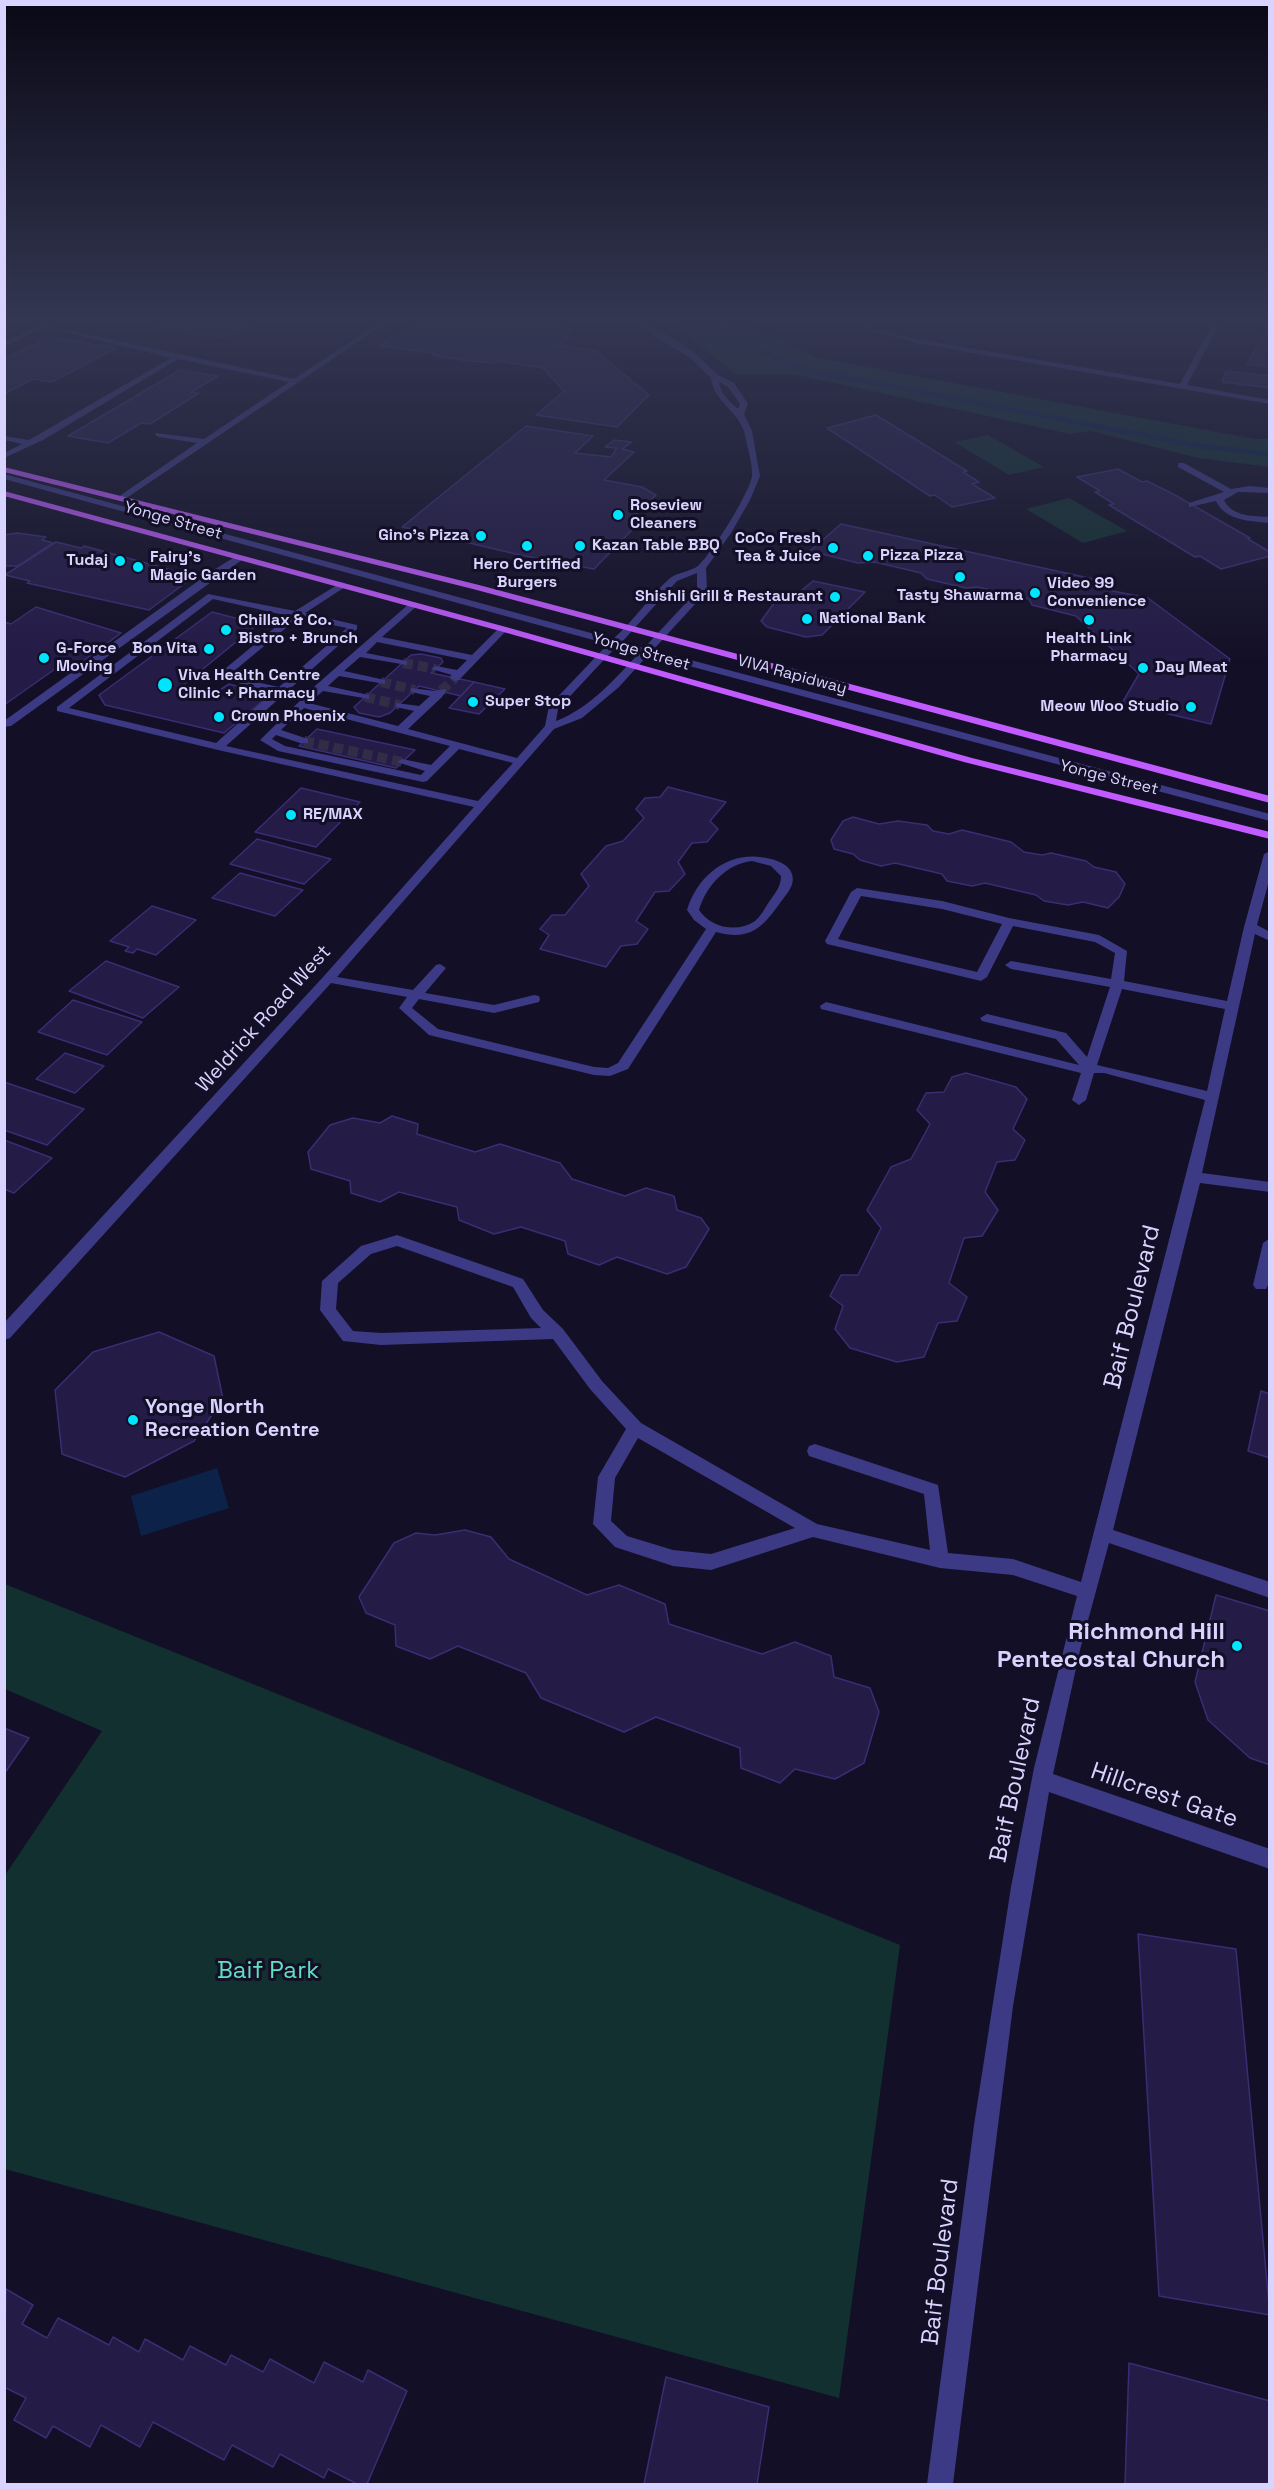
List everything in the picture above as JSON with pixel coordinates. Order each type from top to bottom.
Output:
[{"type":"main road","name":"Yonge Street","points":[[4,469],[476,587],[1269,800]]},
{"type":"main road","name":"Yonge Street","points":[[4,493],[413,604],[968,760],[1269,836]]},
{"type":"street","points":[[4,456],[44,435]]},
{"type":"street","points":[[160,435],[204,441]]},
{"type":"street","points":[[119,499],[213,435]]},
{"type":"street","points":[[700,568],[727,533],[756,476],[749,435]]},
{"type":"street","points":[[4,438],[31,443]]},
{"type":"street","points":[[1181,465],[1226,494]]},
{"type":"street","name":"VIVA Rapidway","points":[[4,476],[291,553],[306,560],[1269,818]]},
{"type":"street","name":"VIVA Rapidway","points":[[4,483],[282,559],[306,560]]},
{"type":"street","points":[[1192,505],[1251,489],[1269,491]]},
{"type":"street","points":[[1226,494],[1221,504],[1235,514],[1269,519]]},
{"type":"street","points":[[7,724],[206,579],[241,557]]},
{"type":"street","name":"Weldrick Road West","points":[[4,1334],[328,979],[550,727],[578,716],[615,685],[630,666],[661,638],[702,591],[700,568],[674,579],[630,629],[599,657],[553,708],[550,727]]},
{"type":"street","points":[[281,690],[220,677],[296,615],[342,585]]},
{"type":"street","points":[[218,747],[354,627],[211,596],[62,709],[218,747],[480,806]]},
{"type":"street","points":[[413,604],[320,687],[265,740],[282,749],[423,779],[456,746]]},
{"type":"street","points":[[436,669],[457,676],[503,629]]},
{"type":"street","points":[[375,639],[474,658]]},
{"type":"street","points":[[358,654],[403,663]]},
{"type":"street","points":[[337,673],[381,682]]},
{"type":"street","points":[[320,687],[365,697]]},
{"type":"street","points":[[399,731],[440,693],[415,690]]},
{"type":"street","points":[[302,704],[518,761]]},
{"type":"street","points":[[400,705],[422,710]]},
{"type":"street","points":[[274,730],[285,736],[304,741]]},
{"type":"street","points":[[402,762],[434,769]]},
{"type":"street","name":"Baif Boulevard","points":[[940,2484],[1004,1986],[1042,1780],[1086,1591],[1103,1534],[1194,1177],[1250,927],[1269,854]]},
{"type":"street","points":[[752,858],[781,868],[787,881],[765,918],[758,924],[737,930],[713,928],[703,923],[693,909],[695,902],[721,866],[730,861],[752,858]]},
{"type":"street","points":[[1009,922],[981,977],[831,941],[857,892],[942,905],[1009,922],[1099,939],[1121,951],[1117,984],[1078,1100]]},
{"type":"street","points":[[1250,927],[1269,937]]},
{"type":"street","points":[[440,968],[405,1008],[434,1032],[594,1071],[610,1072],[623,1066],[713,928]]},
{"type":"street","points":[[1011,965],[1233,1006]]},
{"type":"street","points":[[328,979],[494,1009],[534,999]]},
{"type":"street","points":[[826,1006],[1074,1069],[1104,1069],[1212,1097]]},
{"type":"street","points":[[987,1018],[1061,1036],[1090,1069]]},
{"type":"street","points":[[1194,1177],[1269,1187]]},
{"type":"street","points":[[557,1333],[381,1339],[349,1337],[328,1310],[330,1281],[366,1250],[397,1240],[518,1283],[537,1314],[557,1333],[596,1385],[634,1428],[813,1530],[940,1560],[1013,1567],[1086,1591]]},
{"type":"street","points":[[1262,1285],[1269,1243]]},
{"type":"street","points":[[634,1428],[607,1477],[602,1524],[621,1542],[673,1558],[711,1562],[813,1530]]},
{"type":"street","points":[[815,1451],[932,1490],[940,1560]]},
{"type":"street","points":[[1103,1534],[1269,1590]]},
{"type":"street","name":"Hillcrest Gate","points":[[1042,1780],[1269,1859]]},
{"type":"green space","points":[[988,435],[1044,467],[1009,475],[954,442]]},
{"type":"green space","points":[[1107,435],[1234,435],[1269,439],[1269,467],[1198,458]]},
{"type":"green space","points":[[1069,498],[1127,531],[1083,543],[1026,509]]},
{"type":"green space","name":"Baif Park","points":[[5,1584],[900,1945],[839,2398],[5,2169],[5,1875],[102,1731],[5,1689]]},
{"type":"water","points":[[217,1468],[229,1508],[141,1536],[131,1496]]},
{"type":"building","points":[[69,435],[121,435],[108,443]]},
{"type":"building","points":[[515,435],[593,436],[575,453],[611,457],[617,448],[605,447],[614,440],[632,442],[622,449],[634,452],[604,480],[642,487],[656,495],[628,522],[633,529],[594,569],[520,555],[402,527]]},
{"type":"building","points":[[838,435],[909,435],[967,471],[963,472],[979,482],[972,484],[995,498],[952,507],[935,495],[930,496]]},
{"type":"building","points":[[1118,469],[1142,482],[1147,481],[1175,495],[1250,538],[1248,539],[1270,552],[1270,556],[1221,569],[1200,556],[1195,557],[1109,505],[1114,504],[1095,492],[1100,491],[1077,477]]},
{"type":"building","points":[[841,524],[1098,580],[1093,587],[1148,598],[1230,659],[1211,724],[1122,703],[1139,674],[1076,616],[1032,605],[1029,599],[978,587],[966,588],[927,579],[921,573],[875,562],[858,563],[810,551]]},
{"type":"building","points":[[17,533],[46,537],[42,540],[53,543],[18,566],[4,566],[4,535]]},
{"type":"building","points":[[56,542],[81,548],[84,546],[182,573],[178,576],[192,578],[149,610],[27,583],[30,581],[5,575]]},
{"type":"building","points":[[813,581],[865,592],[822,635],[806,637],[767,627],[761,621],[780,595],[791,599]]},
{"type":"building","points":[[36,607],[121,633],[71,670],[58,667],[4,705],[4,622],[11,624]]},
{"type":"building","points":[[212,612],[258,624],[182,686],[215,693],[229,684],[270,695],[224,733],[105,705],[99,695]]},
{"type":"building","points":[[421,654],[441,658],[443,662],[431,673],[474,682],[461,696],[419,686],[390,713],[379,717],[359,713],[354,707],[411,655]]},
{"type":"building","name":"Super Stop","points":[[474,682],[505,689],[479,714],[449,708]]},
{"type":"building","points":[[317,729],[415,750],[396,768],[299,746]]},
{"type":"building","points":[[668,787],[726,802],[710,821],[718,829],[707,842],[692,843],[678,862],[685,874],[669,891],[655,892],[636,921],[648,929],[637,944],[621,946],[606,967],[540,949],[549,935],[540,929],[552,915],[565,915],[589,886],[581,874],[606,846],[623,841],[644,818],[636,809],[645,798],[660,797]]},
{"type":"building","points":[[301,788],[360,802],[316,847],[255,832]]},
{"type":"building","points":[[853,817],[879,824],[898,821],[927,825],[933,831],[949,834],[962,830],[1011,842],[1024,852],[1042,855],[1051,853],[1086,861],[1094,867],[1116,872],[1125,884],[1119,897],[1108,908],[1083,902],[1068,905],[1044,901],[1036,895],[985,883],[972,886],[947,881],[942,874],[895,863],[881,866],[834,849],[831,840],[843,821]]},
{"type":"building","points":[[257,839],[331,859],[304,884],[230,864]]},
{"type":"building","points":[[240,873],[303,890],[275,916],[212,898]]},
{"type":"building","points":[[152,906],[196,920],[156,955],[137,949],[133,953],[125,951],[129,947],[110,941]]},
{"type":"building","points":[[106,961],[179,987],[143,1018],[69,991]]},
{"type":"building","points":[[73,1000],[142,1022],[107,1055],[38,1032]]},
{"type":"building","points":[[65,1053],[104,1066],[75,1093],[36,1079]]},
{"type":"building","points":[[966,1073],[1016,1087],[1027,1099],[1013,1129],[1025,1140],[1015,1160],[997,1162],[985,1192],[998,1210],[982,1236],[964,1238],[949,1283],[967,1297],[957,1321],[938,1323],[924,1357],[897,1362],[850,1348],[835,1329],[843,1306],[830,1296],[841,1275],[858,1275],[881,1228],[867,1210],[891,1167],[911,1159],[930,1124],[917,1110],[926,1093],[944,1092],[952,1077]]},
{"type":"building","points":[[4,1082],[84,1109],[47,1145],[4,1130]]},
{"type":"building","points":[[392,1116],[418,1124],[417,1134],[475,1152],[500,1144],[560,1163],[572,1179],[625,1196],[646,1188],[674,1196],[677,1210],[701,1218],[709,1229],[686,1267],[667,1274],[617,1257],[599,1265],[568,1254],[565,1241],[521,1227],[494,1234],[459,1220],[457,1207],[399,1192],[380,1202],[351,1193],[350,1181],[311,1169],[308,1152],[330,1125],[353,1118],[380,1123]]},
{"type":"building","points":[[4,1140],[52,1158],[14,1193],[4,1189]]},
{"type":"building","name":"Yonge North Recreation Centre","points":[[159,1332],[214,1356],[223,1399],[194,1441],[125,1477],[62,1454],[55,1390],[93,1352]]},
{"type":"building","points":[[1261,1391],[1270,1394],[1270,1458],[1248,1451]]},
{"type":"building","points":[[465,1530],[491,1537],[509,1559],[587,1595],[619,1585],[665,1604],[669,1624],[762,1654],[795,1642],[831,1656],[834,1677],[870,1688],[879,1712],[864,1763],[835,1779],[795,1769],[780,1783],[741,1768],[740,1748],[656,1717],[624,1732],[541,1698],[526,1673],[458,1646],[430,1659],[396,1646],[395,1625],[366,1613],[359,1597],[394,1543],[416,1533],[435,1535]]},
{"type":"building","name":"Richmond Hill Pentecostal Church","points":[[1216,1595],[1270,1611],[1270,1765],[1250,1758],[1208,1720],[1195,1682]]},
{"type":"building","points":[[4,1728],[29,1738],[4,1774]]},
{"type":"building","points":[[1138,1934],[1236,1949],[1270,2315],[1159,2296]]},
{"type":"building","points":[[6,2289],[33,2305],[22,2324],[47,2338],[58,2318],[109,2345],[113,2337],[139,2352],[145,2339],[183,2360],[190,2346],[226,2365],[231,2355],[263,2372],[270,2359],[314,2383],[324,2362],[363,2382],[368,2370],[407,2391],[367,2484],[357,2484],[328,2469],[324,2478],[280,2454],[273,2467],[232,2445],[224,2460],[153,2422],[140,2447],[101,2425],[90,2447],[53,2426],[46,2438],[14,2420],[26,2398],[4,2387]]},
{"type":"building","points":[[1129,2363],[1270,2401],[1270,2484],[1125,2484]]},
{"type":"building","points":[[666,2377],[769,2407],[757,2484],[644,2484]]},
{"type":"waterway","points":[[1144,435],[1200,446],[1270,454]]},
{"type":"tunnel","points":[[403,663],[436,669]]},
{"type":"tunnel","points":[[441,691],[455,678]]},
{"type":"tunnel","points":[[381,682],[415,690]]},
{"type":"tunnel","points":[[365,697],[400,705]]},
{"type":"tunnel","points":[[304,741],[402,762]]},
{"type":"place","name":"Roseview Cleaners","points":[[618,515]]},
{"type":"place","name":"Gino's Pizza","points":[[481,536]]},
{"type":"place","name":"Hero Certified Burgers","points":[[527,546]]},
{"type":"place","name":"Kazan Table BBQ","points":[[580,546]]},
{"type":"place","name":"CoCo Fresh Tea & Juice","points":[[833,548]]},
{"type":"place","name":"Pizza Pizza","points":[[868,556]]},
{"type":"place","name":"Tudaj","points":[[120,561]]},
{"type":"place","name":"Fairy’s Magic Garden","points":[[138,567]]},
{"type":"place","name":"Tasty Shawarma","points":[[960,577]]},
{"type":"place","name":"Video 99 Convenience","points":[[1035,593]]},
{"type":"place","name":"Shishli Grill & Restaurant","points":[[835,597]]},
{"type":"place","name":"National Bank","points":[[807,619]]},
{"type":"place","name":"Health Link Pharmacy","points":[[1089,620]]},
{"type":"place","name":"Chillax & Co. Bistro + Brunch","points":[[226,630]]},
{"type":"place","name":"Bon Vita","points":[[209,649]]},
{"type":"place","name":"G-Force Moving","points":[[44,658]]},
{"type":"place","name":"Day Meat","points":[[1143,668]]},
{"type":"place","name":"Viva Health Centre Clinic + Pharmacy","points":[[165,685]]},
{"type":"place","name":"Super Stop","points":[[473,702]]},
{"type":"place","name":"Meow Woo Studio","points":[[1191,707]]},
{"type":"place","name":"Crown Phoenix","points":[[219,717]]},
{"type":"place","name":"RE/MAX","points":[[291,815]]},
{"type":"place","name":"Yonge North Recreation Centre","points":[[133,1420]]},
{"type":"place","name":"Richmond Hill Pentecostal Church","points":[[1237,1646]]}]
